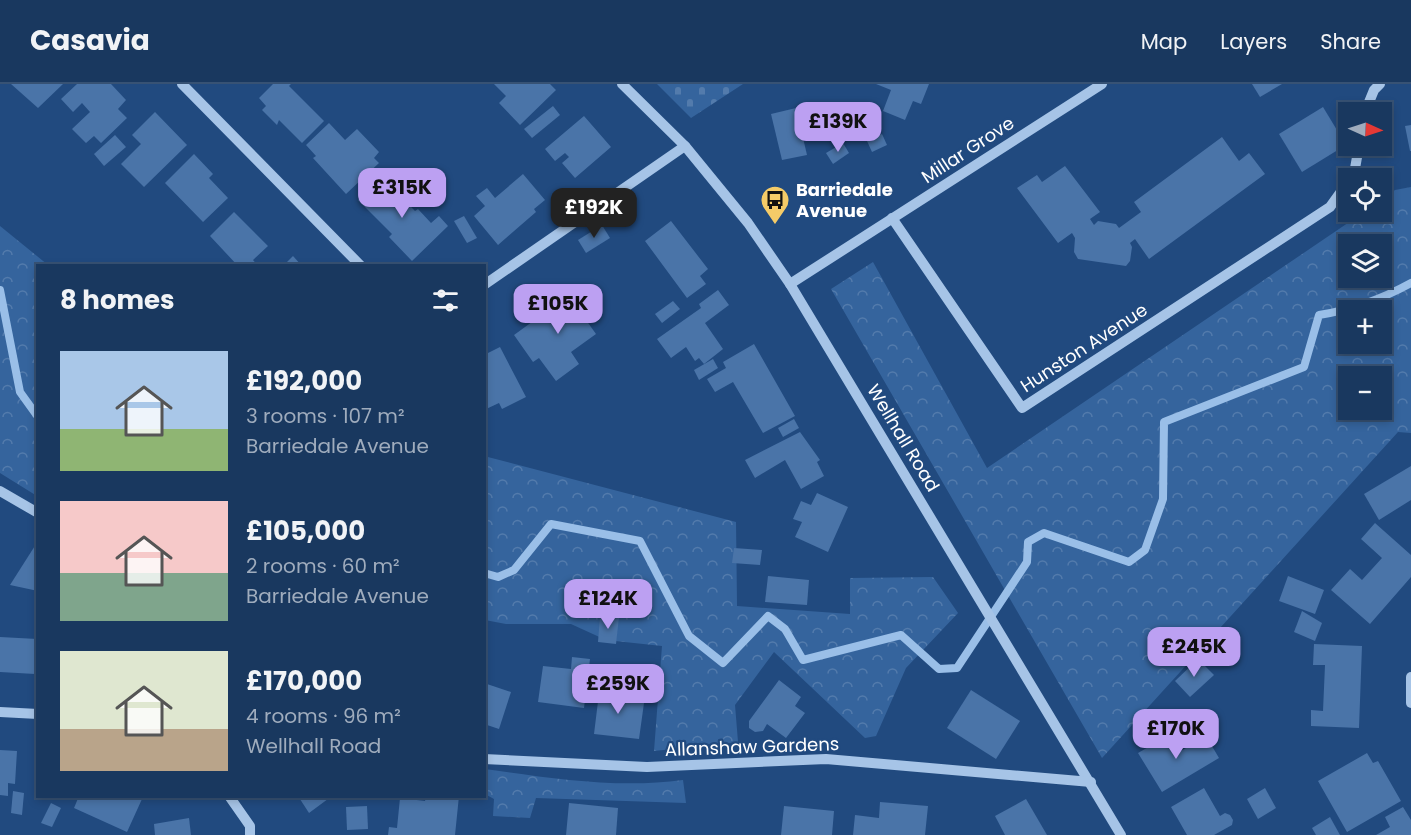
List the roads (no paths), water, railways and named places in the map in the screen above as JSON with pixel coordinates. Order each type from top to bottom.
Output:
[{"type":"street","points":[[182,84],[359,264]]},
{"type":"street","name":"Wellhall Road","points":[[622,84],[684,146],[748,223],[790,284],[953,551],[1121,835]]},
{"type":"street","name":"Millar Grove","points":[[790,284],[1102,84]]},
{"type":"street","points":[[1369,102],[1374,90],[1380,84]]},
{"type":"street","points":[[486,284],[684,146]]},
{"type":"street","name":"Hunston Avenue","points":[[892,218],[1022,408],[1330,207],[1338,196]]},
{"type":"street","points":[[0,491],[36,512]]},
{"type":"street","points":[[1411,677],[1411,703]]},
{"type":"street","points":[[0,712],[36,714]]},
{"type":"street","name":"Allanshaw Gardens","points":[[486,759],[647,766],[826,759],[1091,782]]},
{"type":"street","points":[[230,798],[250,826],[250,835]]},
{"type":"waterway","points":[[486,574],[498,577],[514,570],[551,524],[640,541],[689,636],[723,663],[768,616],[785,629],[803,660],[901,635],[939,669],[957,668],[1027,562],[1028,542],[1044,533],[1129,562],[1145,550],[1163,499],[1164,422],[1304,367],[1319,315],[1367,303],[1411,283]]},
{"type":"waterway","points":[[0,290],[20,392],[36,414]]},
{"type":"place","name":"Barriedale Avenue","points":[[775,226]]}]
